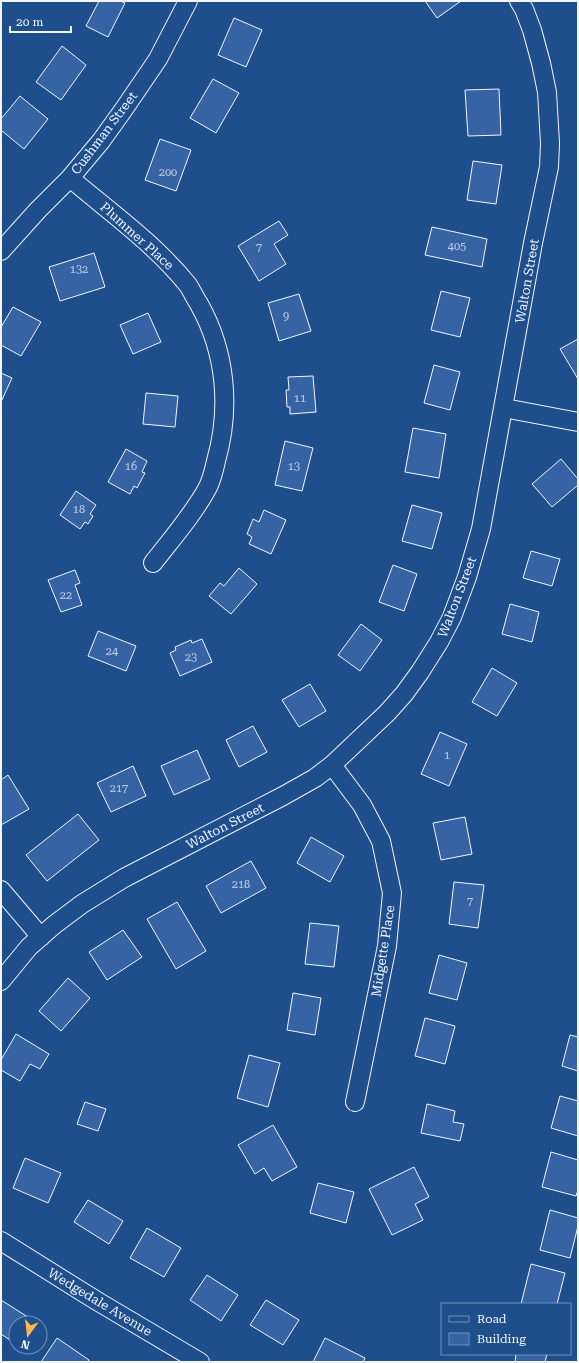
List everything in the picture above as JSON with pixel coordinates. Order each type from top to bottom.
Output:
[{"type":"street","name":"Cushman Street","points":[[1,251],[38,210],[70,178],[101,141],[158,59],[188,1]]},
{"type":"street","name":"Walton Street","points":[[1,981],[29,947],[82,904],[124,878],[283,796],[315,778],[332,765],[387,713],[404,694],[439,642],[452,617],[467,577],[481,529],[548,167],[550,143],[547,92],[532,30],[524,9],[519,1]]},
{"type":"street","name":"Plummer Place","points":[[70,178],[149,244],[175,270],[189,287],[211,327],[219,356],[225,392],[225,410],[220,447],[209,486],[202,498],[153,563]]},
{"type":"street","points":[[504,408],[578,422]]},
{"type":"street","name":"Midgette Place","points":[[332,765],[362,805],[381,841],[392,893],[387,946],[355,1102]]},
{"type":"street","points":[[1,890],[41,937]]},
{"type":"street","name":"Wedgedale Avenue","points":[[1,1241],[96,1301],[200,1362]]},
{"type":"building","points":[[99,1],[120,1],[125,3],[108,37],[86,26]]},
{"type":"building","points":[[425,1],[461,1],[437,18]]},
{"type":"building","points":[[234,18],[262,30],[246,67],[218,55]]},
{"type":"building","points":[[62,46],[86,65],[61,100],[36,82]]},
{"type":"building","points":[[213,79],[239,93],[216,133],[190,118]]},
{"type":"building","points":[[499,89],[501,135],[468,136],[465,90]]},
{"type":"building","points":[[20,96],[48,119],[24,149],[1,130],[1,119]]},
{"type":"building","points":[[160,139],[191,150],[176,191],[145,180]]},
{"type":"building","points":[[473,161],[502,165],[496,204],[467,200]]},
{"type":"building","points":[[279,221],[288,235],[274,244],[286,264],[259,281],[238,246]]},
{"type":"building","points":[[432,227],[487,239],[482,267],[425,255]]},
{"type":"building","points":[[94,253],[105,287],[60,301],[49,267]]},
{"type":"building","points":[[441,291],[470,298],[460,337],[431,330]]},
{"type":"building","points":[[299,294],[311,331],[279,341],[268,303]]},
{"type":"building","points":[[13,307],[41,322],[21,356],[1,345],[1,327]]},
{"type":"building","points":[[148,313],[161,342],[133,354],[120,325]]},
{"type":"building","points":[[578,339],[578,379],[560,349]]},
{"type":"building","points":[[434,365],[460,372],[450,410],[424,403]]},
{"type":"building","points":[[1,373],[12,378],[1,402]]},
{"type":"building","points":[[313,376],[316,412],[290,414],[290,407],[287,407],[286,390],[289,390],[288,377]]},
{"type":"building","points":[[146,393],[178,396],[175,427],[143,424]]},
{"type":"building","points":[[413,428],[446,434],[439,478],[405,472]]},
{"type":"building","points":[[285,441],[313,448],[302,491],[275,485]]},
{"type":"building","points":[[126,449],[147,461],[142,472],[145,473],[137,488],[134,486],[130,494],[108,482]]},
{"type":"building","points":[[561,459],[578,479],[578,485],[552,507],[532,484]]},
{"type":"building","points":[[76,491],[96,505],[90,514],[93,516],[88,524],[85,522],[80,529],[60,515]]},
{"type":"building","points":[[412,505],[442,513],[432,549],[402,541]]},
{"type":"building","points":[[264,510],[286,520],[271,554],[249,544],[252,537],[247,534],[253,519],[259,522]]},
{"type":"building","points":[[531,551],[560,559],[552,586],[523,578]]},
{"type":"building","points":[[393,565],[417,574],[404,611],[379,602]]},
{"type":"building","points":[[239,568],[257,584],[231,614],[209,596],[220,583],[224,586]]},
{"type":"building","points":[[75,570],[80,583],[75,585],[82,605],[61,612],[48,580]]},
{"type":"building","points":[[510,604],[539,612],[532,642],[502,634]]},
{"type":"building","points":[[361,624],[382,640],[360,671],[338,655]]},
{"type":"building","points":[[98,631],[136,646],[126,671],[88,656]]},
{"type":"building","points":[[202,639],[212,662],[180,676],[170,653],[176,650],[175,647],[191,640],[192,643]]},
{"type":"building","points":[[492,668],[517,683],[497,716],[472,702]]},
{"type":"building","points":[[310,684],[326,711],[299,727],[282,700]]},
{"type":"building","points":[[253,726],[267,752],[239,767],[226,740]]},
{"type":"building","points":[[440,732],[467,744],[449,786],[421,774]]},
{"type":"building","points":[[197,750],[210,779],[174,795],[161,766]]},
{"type":"building","points":[[133,766],[146,796],[111,812],[97,783]]},
{"type":"building","points":[[8,775],[29,809],[1,825],[1,780]]},
{"type":"building","points":[[78,814],[99,840],[47,881],[26,855]]},
{"type":"building","points":[[465,817],[472,854],[441,860],[433,823]]},
{"type":"building","points":[[311,837],[344,856],[330,882],[297,863]]},
{"type":"building","points":[[251,861],[266,888],[221,913],[206,886]]},
{"type":"building","points":[[454,882],[484,885],[478,928],[449,924]]},
{"type":"building","points":[[177,902],[206,951],[176,969],[147,919]]},
{"type":"building","points":[[310,923],[339,926],[334,967],[305,964]]},
{"type":"building","points":[[123,930],[142,957],[107,980],[89,952]]},
{"type":"building","points":[[439,955],[467,963],[457,1000],[429,993]]},
{"type":"building","points":[[68,978],[90,998],[61,1031],[39,1011]]},
{"type":"building","points":[[293,993],[321,998],[315,1035],[287,1030]]},
{"type":"building","points":[[425,1018],[455,1026],[445,1064],[415,1056]]},
{"type":"building","points":[[16,1034],[49,1054],[40,1069],[30,1064],[20,1081],[1,1070],[1,1060]]},
{"type":"building","points":[[570,1035],[578,1037],[578,1071],[562,1066]]},
{"type":"building","points":[[249,1055],[280,1063],[268,1107],[237,1098]]},
{"type":"building","points":[[560,1096],[578,1101],[578,1136],[551,1128]]},
{"type":"building","points":[[85,1102],[106,1109],[98,1131],[77,1124]]},
{"type":"building","points":[[427,1104],[455,1111],[453,1122],[464,1124],[460,1141],[421,1133]]},
{"type":"building","points":[[273,1125],[297,1167],[272,1181],[264,1168],[255,1174],[238,1145]]},
{"type":"building","points":[[551,1152],[578,1160],[578,1190],[576,1196],[542,1187]]},
{"type":"building","points":[[25,1158],[61,1173],[48,1203],[13,1188]]},
{"type":"building","points":[[414,1167],[429,1197],[415,1204],[423,1220],[392,1235],[369,1189]]},
{"type":"building","points":[[318,1183],[354,1192],[346,1223],[310,1213]]},
{"type":"building","points":[[88,1200],[123,1221],[109,1244],[74,1222]]},
{"type":"building","points":[[550,1210],[578,1218],[578,1226],[570,1258],[540,1250]]},
{"type":"building","points":[[147,1228],[181,1248],[164,1277],[130,1258]]},
{"type":"building","points":[[531,1264],[565,1273],[557,1303],[521,1303]]},
{"type":"building","points":[[207,1275],[238,1295],[221,1321],[190,1300]]},
{"type":"building","points":[[1,1300],[25,1315],[8,1315],[8,1339],[1,1334]]},
{"type":"building","points":[[266,1300],[299,1320],[283,1345],[250,1325]]},
{"type":"building","points":[[57,1338],[89,1360],[88,1362],[41,1362],[46,1355],[48,1355],[48,1352]]},
{"type":"building","points":[[325,1338],[365,1358],[363,1362],[313,1362]]},
{"type":"building","points":[[516,1355],[547,1355],[545,1362],[515,1362]]}]
